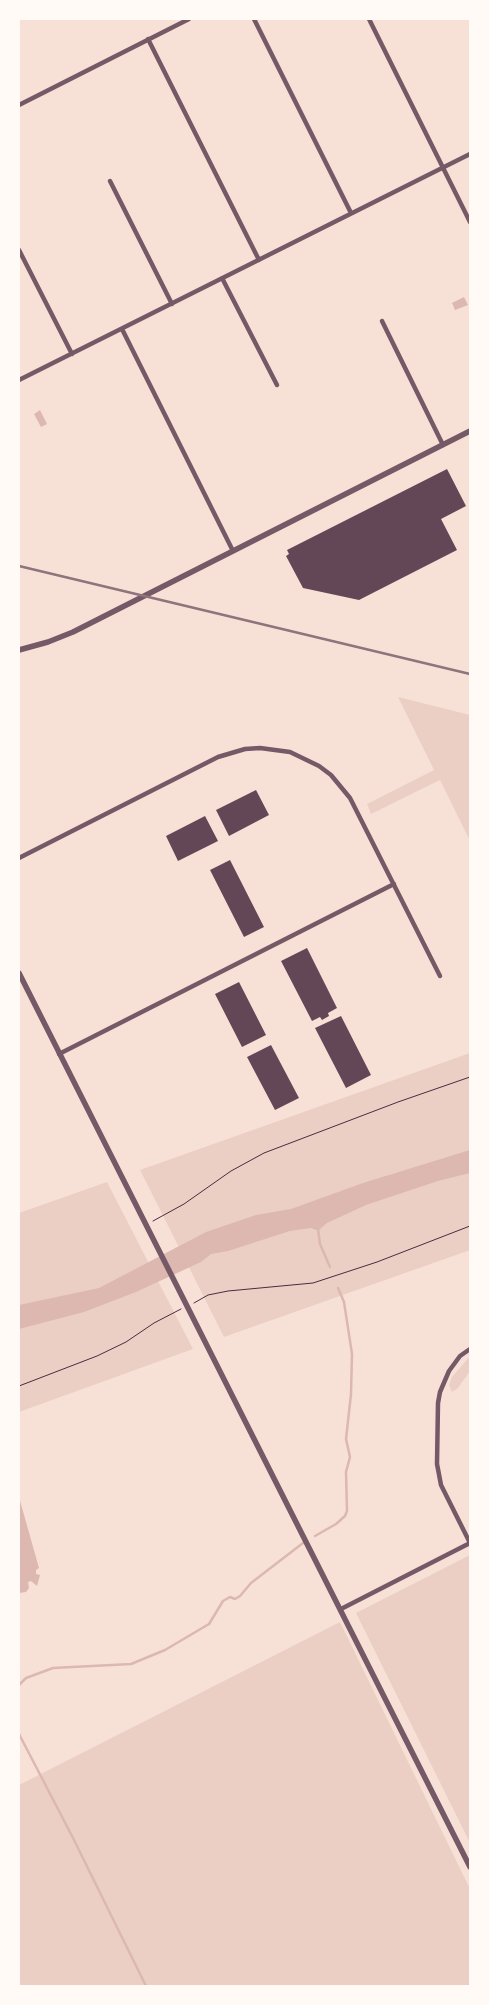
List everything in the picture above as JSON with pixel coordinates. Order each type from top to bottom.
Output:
[{"type":"street","points":[[19,105],[188,19]]},
{"type":"street","points":[[254,19],[351,214]]},
{"type":"street","points":[[369,19],[470,222]]},
{"type":"street","points":[[148,39],[259,260]]},
{"type":"street","points":[[19,380],[470,154]]},
{"type":"street","points":[[110,181],[172,304]]},
{"type":"street","points":[[19,250],[72,354]]},
{"type":"street","points":[[222,278],[277,385]]},
{"type":"street","points":[[382,321],[443,445]]},
{"type":"street","points":[[122,329],[234,551]]},
{"type":"street","points":[[19,650],[48,642],[73,632],[470,431]]},
{"type":"street","points":[[19,858],[224,754],[260,748],[290,752],[319,766],[341,786],[350,798],[440,976]]},
{"type":"street","points":[[59,1054],[394,884]]},
{"type":"street","points":[[19,973],[470,1867]]},
{"type":"street","points":[[341,1609],[470,1543],[441,1485],[437,1464],[438,1403],[440,1392],[449,1371],[460,1356],[470,1348]]},
{"type":"path","points":[[147,1228],[231,1171],[264,1153],[470,1077]]},
{"type":"path","points":[[19,1386],[97,1356],[126,1342],[154,1323],[208,1295],[228,1291],[313,1283],[377,1262],[470,1226]]},
{"type":"shaded area","points":[[464,297],[468,305],[455,310],[452,303]]},
{"type":"shaded area","points":[[40,410],[47,424],[41,427],[34,414]]},
{"type":"shaded area","points":[[398,697],[470,715],[470,841],[440,780],[371,814],[367,804],[434,770]]},
{"type":"shaded area","points":[[470,1053],[470,1250],[224,1337],[140,1170]]},
{"type":"shaded area","points":[[470,1150],[470,1173],[438,1181],[366,1205],[327,1223],[320,1229],[311,1228],[290,1231],[228,1251],[211,1254],[201,1262],[136,1292],[84,1312],[19,1329],[19,1305],[99,1288],[206,1232],[256,1215],[291,1209],[363,1183]]},
{"type":"shaded area","points":[[107,1182],[193,1349],[19,1412],[19,1213]]},
{"type":"shaded area","points":[[470,1356],[470,1371],[458,1388],[452,1392],[449,1385],[452,1377]]},
{"type":"shaded area","points":[[19,1497],[39,1568],[36,1570],[36,1574],[40,1575],[37,1586],[31,1581],[28,1582],[29,1588],[26,1592],[19,1593]]},
{"type":"shaded area","points":[[470,1555],[470,1843],[356,1613]]},
{"type":"shaded area","points":[[340,1622],[470,1889],[470,1986],[19,1986],[19,1785]]},
{"type":"building","points":[[447,469],[466,506],[441,519],[457,550],[359,600],[303,588],[286,556],[289,554],[287,550]]},
{"type":"building","points":[[256,790],[269,815],[229,836],[216,810]]},
{"type":"building","points":[[205,816],[218,841],[178,861],[166,836]]},
{"type":"building","points":[[230,860],[264,927],[244,937],[210,870]]},
{"type":"building","points":[[307,948],[337,1008],[328,1013],[329,1016],[322,1020],[320,1017],[312,1021],[281,961]]},
{"type":"building","points":[[239,982],[266,1035],[242,1047],[215,994]]},
{"type":"building","points":[[341,1016],[371,1075],[346,1088],[315,1028]]},
{"type":"building","points":[[271,1045],[299,1098],[275,1110],[247,1057]]},
{"type":"waterway","points":[[318,1229],[320,1244],[330,1267]]},
{"type":"waterway","points":[[315,1536],[336,1524],[345,1516],[347,1511],[346,1472],[350,1457],[346,1439],[351,1394],[352,1354],[344,1302],[338,1288]]},
{"type":"waterway","points":[[19,1685],[26,1678],[53,1668],[131,1664],[165,1650],[209,1624],[223,1601],[230,1597],[235,1599],[240,1596],[251,1583],[303,1543]]},
{"type":"waterway","points":[[19,1734],[146,1986]]},
{"type":"railway","points":[[19,566],[470,674]]}]
